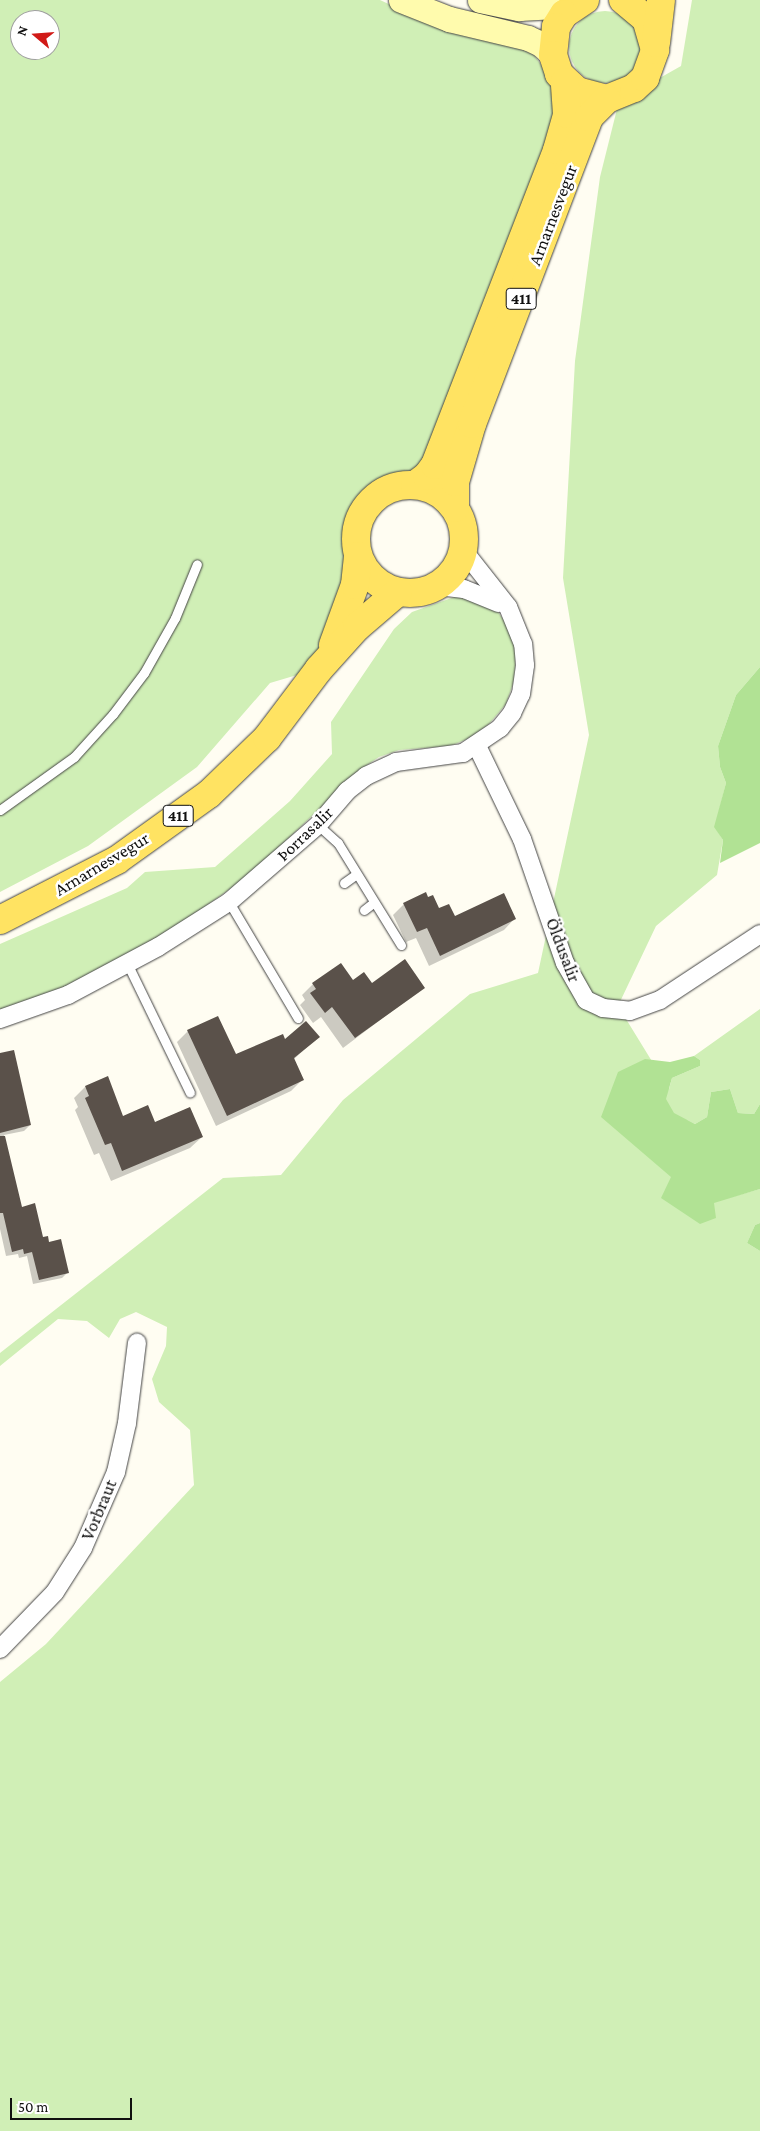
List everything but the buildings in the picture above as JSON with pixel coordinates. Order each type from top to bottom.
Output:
[{"type":"main road","points":[[401,0],[449,19],[528,38],[541,44],[553,55]]},
{"type":"main road","points":[[480,0],[519,8],[552,8],[580,2]]},
{"type":"main road","points":[[623,0],[646,19],[655,50]]},
{"type":"main road","name":"411","points":[[607,98],[634,88],[648,71],[655,50],[661,0]]},
{"type":"main road","points":[[553,55],[556,27],[580,2]]},
{"type":"main road","name":"411","points":[[553,55],[565,82]]},
{"type":"main road","points":[[565,82],[577,91],[607,98]]},
{"type":"main road","name":"Arnarnesvegur","points":[[415,485],[427,476],[434,465],[557,150],[567,114],[565,82]]},
{"type":"main road","name":"Arnarnesvegur","points":[[455,508],[456,482],[472,424],[589,117],[607,98]]},
{"type":"main road","points":[[415,485],[431,488],[455,508]]},
{"type":"main road","name":"411","points":[[358,556],[356,541],[363,511],[385,490],[415,485]]},
{"type":"main road","name":"411","points":[[455,508],[462,521],[464,551]]},
{"type":"main road","points":[[358,556],[373,579],[398,592],[412,594],[438,586],[455,570],[464,551]]},
{"type":"main road","name":"Arnarnesvegur","points":[[320,669],[345,614],[355,585],[358,556]]},
{"type":"main road","name":"Arnarnesvegur","points":[[0,920],[116,860],[209,794],[267,738],[320,669],[374,610],[398,592]]},
{"type":"street","name":"Þorrasalir","points":[[0,1019],[68,996],[229,902],[318,825],[347,791],[366,776],[396,762],[446,756],[477,746],[500,728],[520,694],[525,664],[523,644],[508,608],[486,584],[464,551]]},
{"type":"street","points":[[438,586],[482,594],[508,608]]},
{"type":"street","name":"Öldusalir","points":[[477,746],[522,838],[566,963],[586,1000],[603,1008],[630,1011],[660,1000],[760,934]]},
{"type":"street","name":"Vorbraut","points":[[0,1649],[55,1592],[83,1548],[116,1472],[127,1422],[137,1343]]},
{"type":"lane","points":[[0,810],[74,757],[113,714],[148,665],[175,618],[197,564]]},
{"type":"lane","points":[[318,825],[338,843],[355,875],[401,945]]},
{"type":"lane","points":[[344,883],[355,875]]},
{"type":"lane","points":[[229,902],[298,1018]]},
{"type":"lane","points":[[364,910],[373,903]]},
{"type":"lane","points":[[127,963],[190,1093]]},
{"type":"green space","points":[[0,0],[380,0],[406,12],[517,46],[534,55],[547,73],[555,99],[557,131],[434,452],[410,479],[374,491],[360,504],[349,523],[345,545],[346,562],[329,637],[297,675],[270,683],[197,767],[88,846],[0,892]]},
{"type":"green space","points":[[692,0],[760,0],[760,667],[736,695],[718,746],[720,767],[726,783],[715,827],[723,840],[717,875],[656,926],[618,1006],[669,1089],[672,1078],[700,1066],[700,1060],[694,1056],[760,1009],[760,1104],[754,1114],[738,1113],[730,1089],[711,1092],[707,1117],[695,1124],[687,1120],[728,1198],[760,1189],[760,1223],[755,1225],[747,1243],[760,1251],[760,2131],[0,2131],[0,1682],[46,1644],[194,1485],[190,1430],[159,1402],[152,1379],[166,1346],[167,1327],[136,1312],[120,1319],[109,1338],[87,1321],[58,1319],[0,1366],[0,1353],[223,1178],[281,1175],[343,1100],[470,994],[538,973],[589,735],[563,578],[575,361],[600,177],[619,101],[681,66]]},
{"type":"green space","points":[[612,11],[631,21],[639,33],[641,47],[639,61],[631,73],[619,81],[598,83],[579,73],[571,61],[569,40],[579,21],[591,13]]},
{"type":"green space","points":[[460,595],[495,608],[509,627],[516,653],[514,681],[506,704],[489,724],[470,738],[450,746],[399,750],[379,757],[361,769],[251,874],[172,930],[59,990],[0,1012],[0,944],[127,888],[145,872],[215,867],[290,801],[332,754],[331,722],[394,629],[412,612]]},
{"type":"green space","points":[[760,667],[760,843],[720,863],[723,840],[714,827],[726,783],[720,767],[718,746],[736,695]]},
{"type":"green space","points":[[694,1056],[700,1060],[700,1066],[672,1078],[666,1099],[674,1113],[695,1124],[707,1117],[711,1092],[730,1089],[738,1113],[754,1114],[760,1104],[760,1189],[714,1203],[716,1218],[700,1224],[661,1198],[671,1177],[601,1117],[618,1072],[645,1059],[670,1062]]},
{"type":"green space","points":[[760,1223],[760,1251],[747,1243],[755,1225]]}]
